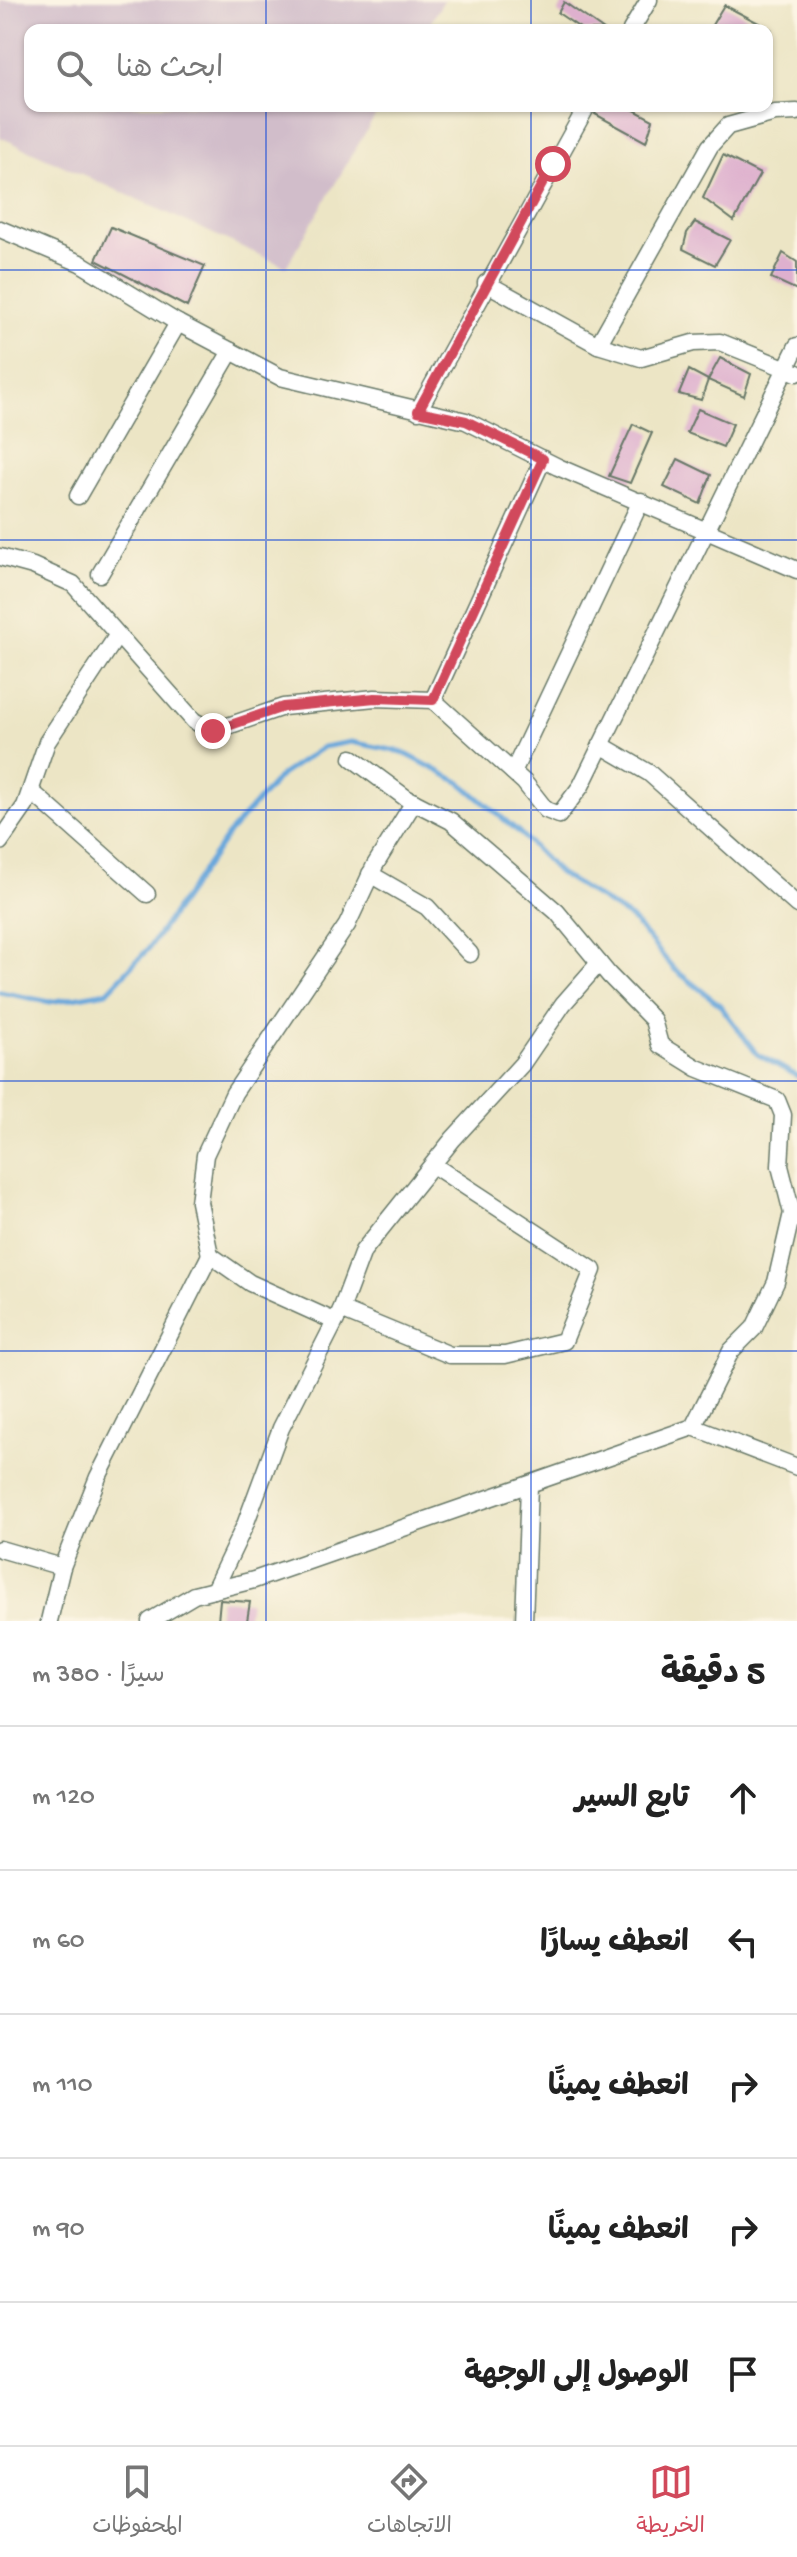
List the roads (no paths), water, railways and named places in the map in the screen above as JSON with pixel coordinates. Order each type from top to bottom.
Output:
[{"type":"street","points":[[635,24],[649,0]]},
{"type":"street","points":[[418,411],[486,283],[584,112]]},
{"type":"street","points":[[598,345],[710,146],[728,126],[775,113],[797,112]]},
{"type":"street","points":[[0,229],[80,263],[178,323],[280,377],[466,421],[543,459],[797,570]]},
{"type":"street","points":[[486,283],[598,345],[641,358],[664,354],[693,343],[720,342],[792,371]]},
{"type":"street","points":[[78,496],[178,323]]},
{"type":"street","points":[[4,564],[33,566],[73,584],[194,721],[213,731],[283,707],[375,698],[433,700],[513,772],[546,810],[559,815],[581,786],[708,530],[792,371],[797,346]]},
{"type":"street","points":[[100,574],[231,351]]},
{"type":"street","points":[[433,700],[543,459]]},
{"type":"street","points":[[513,772],[641,501]]},
{"type":"street","points":[[0,842],[31,791],[47,742],[117,636]]},
{"type":"street","points":[[601,745],[649,773],[797,905]]},
{"type":"street","points":[[352,758],[414,802],[451,821],[557,912],[599,963],[653,1020],[660,1045],[697,1068],[777,1100],[783,1115],[780,1166],[792,1213],[776,1282],[754,1328],[731,1351],[693,1427]]},
{"type":"street","points":[[31,791],[147,894]]},
{"type":"street","points":[[49,1621],[62,1567],[98,1477],[210,1255],[199,1202],[205,1155],[234,1093],[347,925],[370,874],[414,802]]},
{"type":"street","points":[[370,874],[427,907],[470,954]]},
{"type":"street","points":[[214,1590],[245,1525],[281,1428],[337,1316],[363,1251],[522,1064],[563,1004],[599,963]]},
{"type":"street","points":[[783,1115],[796,1102]]},
{"type":"street","points":[[210,1255],[250,1283],[450,1355],[505,1355],[564,1341],[593,1270],[433,1165]]},
{"type":"street","points":[[150,1621],[194,1595],[529,1486],[693,1427],[797,1467]]},
{"type":"street","points":[[524,1621],[529,1486]]},
{"type":"street","points":[[0,1549],[62,1567]]},
{"type":"waterway","points":[[0,992],[50,1002],[107,992],[149,948],[229,833],[281,775],[323,747],[351,742],[402,752],[461,783],[520,833],[559,873],[631,918],[674,969],[719,1004],[757,1054],[797,1076]]}]
